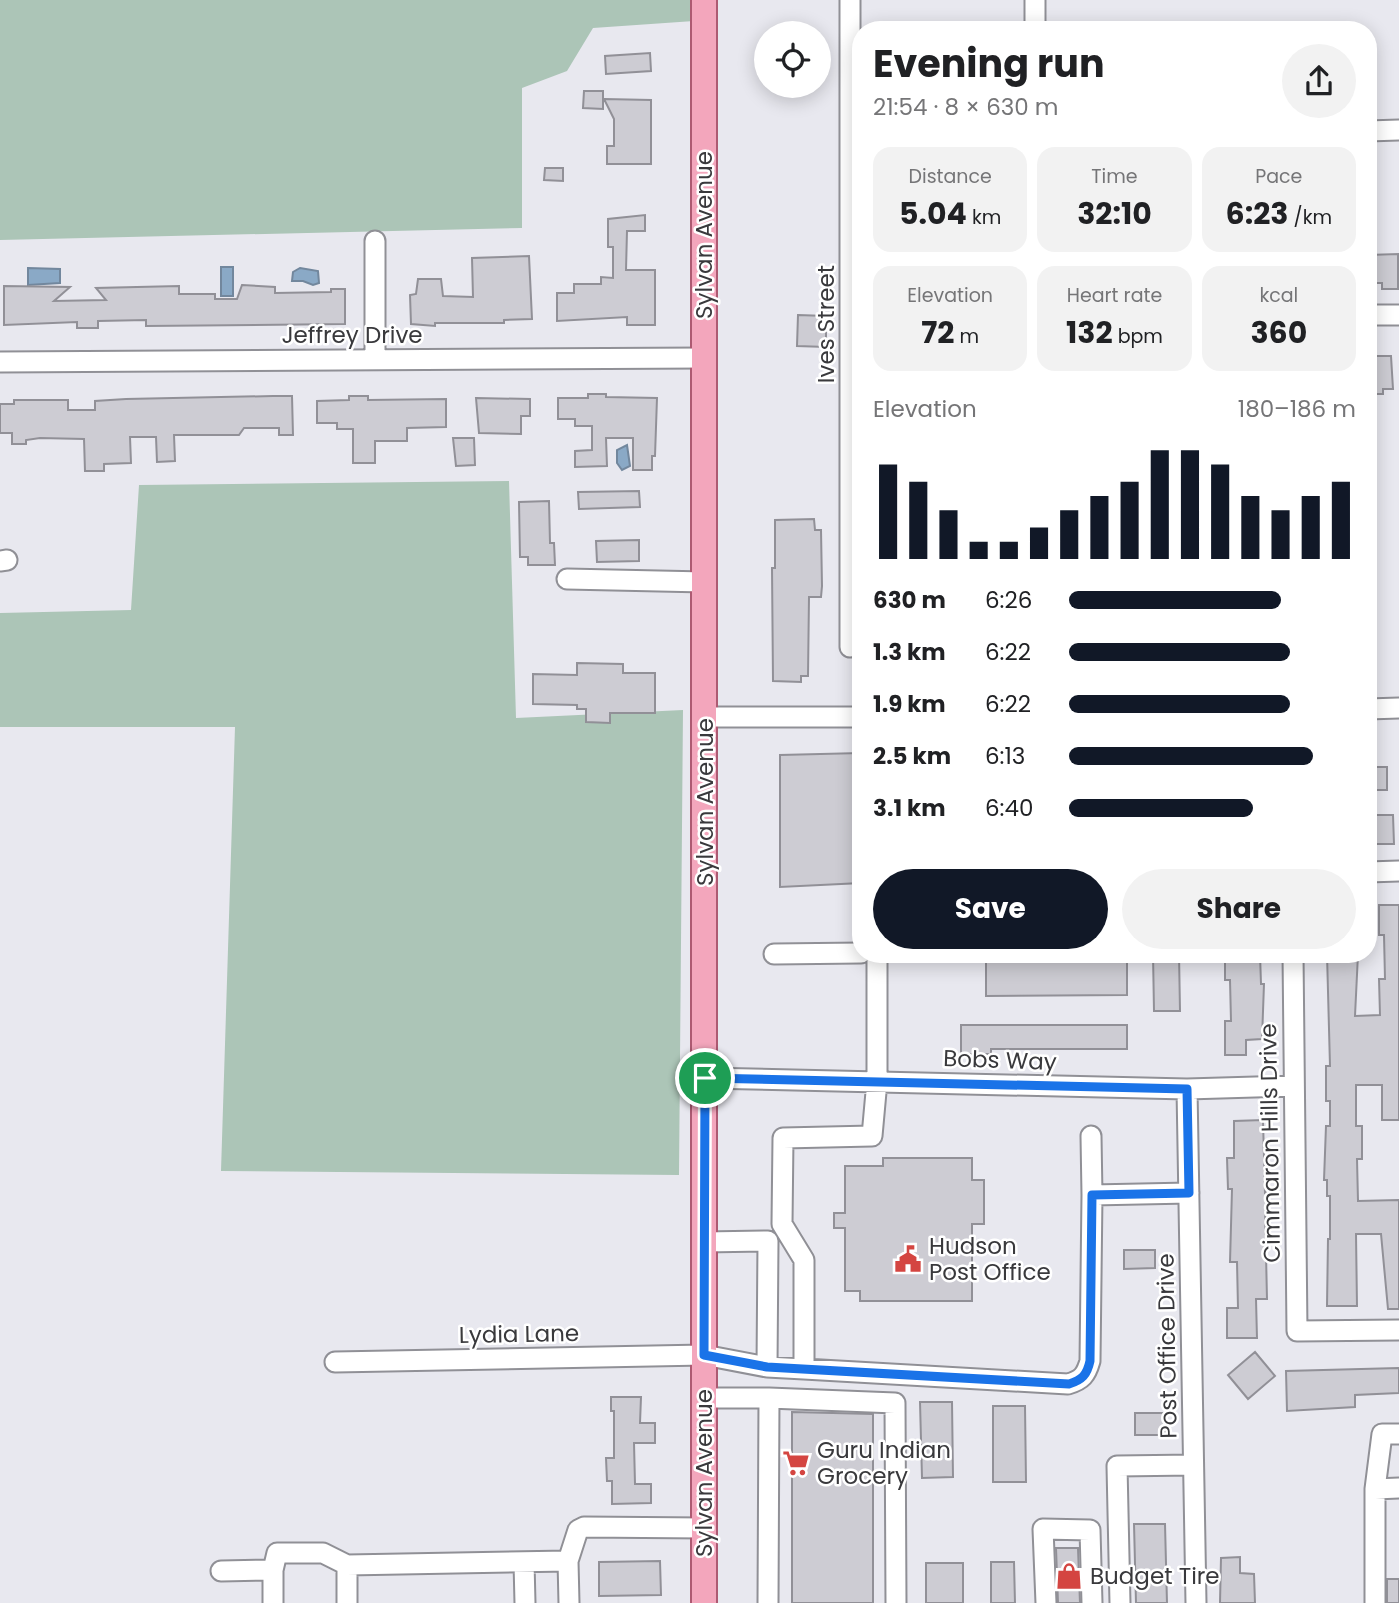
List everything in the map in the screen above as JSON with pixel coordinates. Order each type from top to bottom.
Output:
[{"type":"main road","name":"Sylvan Avenue","points":[[704,0],[704,1603]]},
{"type":"street","name":"Ives Street","points":[[850,0],[852,182]]},
{"type":"street","points":[[1035,0],[1035,21]]},
{"type":"street","points":[[1377,131],[1399,130]]},
{"type":"street","points":[[375,241],[375,359]]},
{"type":"street","points":[[1377,315],[1399,315]]},
{"type":"street","name":"Jeffrey Drive","points":[[0,362],[704,358]]},
{"type":"street","name":"Ives Street","points":[[850,647],[852,571]]},
{"type":"street","points":[[567,579],[705,582]]},
{"type":"street","points":[[1377,709],[1399,708]]},
{"type":"street","points":[[705,716],[852,718]]},
{"type":"street","points":[[1377,872],[1399,871]]},
{"type":"street","points":[[774,954],[852,953]]},
{"type":"street","points":[[804,1369],[804,1260],[782,1224],[783,1138],[872,1136],[877,1081],[877,963]]},
{"type":"street","name":"Cimmaron Hills Drive","points":[[1293,963],[1297,1331],[1399,1329]]},
{"type":"street","name":"Bobs Way","points":[[705,1078],[1187,1089],[1293,1086]]},
{"type":"street","name":"Post Office Drive","points":[[1187,1089],[1196,1603]]},
{"type":"street","points":[[1091,1136],[1092,1195],[1189,1193]]},
{"type":"street","name":"Lydia Lane","points":[[335,1362],[704,1355],[767,1367],[1069,1384],[1080,1381],[1087,1373],[1091,1322],[1092,1195]]},
{"type":"street","points":[[704,1242],[768,1241],[767,1367]]},
{"type":"street","points":[[704,1398],[895,1403],[896,1603]]},
{"type":"street","points":[[768,1603],[769,1398]]},
{"type":"street","points":[[1375,1603],[1375,1489],[1382,1434],[1399,1434]]},
{"type":"street","points":[[1120,1603],[1117,1466],[1193,1465]]},
{"type":"street","points":[[1375,1489],[1399,1488]]},
{"type":"street","points":[[569,1603],[568,1561],[578,1530],[584,1527],[704,1528]]},
{"type":"street","points":[[1046,1603],[1043,1529],[1090,1530],[1092,1603]]},
{"type":"street","points":[[273,1603],[273,1570],[277,1553],[323,1553],[347,1565],[568,1561]]},
{"type":"street","points":[[524,1562],[524,1603]]},
{"type":"street","points":[[347,1565],[347,1603]]},
{"type":"street","points":[[220,1571],[273,1570]]},
{"type":"green space","points":[[0,0],[693,0],[694,21],[593,28],[567,71],[522,88],[522,228],[0,240]]},
{"type":"green space","points":[[509,481],[516,718],[683,710],[679,1175],[221,1171],[235,727],[0,727],[0,613],[131,610],[139,485]]},
{"type":"water","points":[[221,267],[233,267],[233,296],[221,296]]},
{"type":"water","points":[[28,268],[60,269],[60,283],[28,285]]},
{"type":"water","points":[[300,268],[318,271],[319,283],[313,285],[292,281],[293,272]]},
{"type":"water","points":[[627,445],[630,466],[622,470],[617,463],[617,450]]},
{"type":"building","points":[[650,53],[651,71],[606,74],[605,56]]},
{"type":"building","points":[[584,91],[603,91],[603,109],[583,108]]},
{"type":"building","points":[[604,99],[651,100],[651,164],[607,164],[607,146],[614,146],[614,119]]},
{"type":"building","points":[[545,168],[563,168],[563,181],[544,180]]},
{"type":"building","points":[[645,215],[645,231],[627,231],[626,270],[655,270],[655,325],[627,325],[627,317],[557,321],[557,293],[574,293],[574,284],[601,284],[601,277],[613,278],[613,247],[608,247],[608,219]]},
{"type":"building","points":[[1398,254],[1398,289],[1382,289],[1382,283],[1377,283],[1377,255]]},
{"type":"building","points":[[529,256],[532,319],[504,320],[504,323],[435,323],[435,326],[411,324],[410,295],[416,294],[418,279],[441,279],[443,296],[473,297],[472,258]]},
{"type":"building","points":[[242,285],[275,287],[275,293],[331,292],[331,289],[345,289],[345,324],[146,326],[146,320],[98,321],[98,328],[77,328],[77,322],[4,325],[4,286],[70,287],[54,301],[106,300],[96,288],[179,286],[179,294],[215,294],[215,299],[237,299]]},
{"type":"building","points":[[798,315],[826,316],[826,347],[797,346]]},
{"type":"building","points":[[1377,356],[1391,356],[1393,389],[1383,389],[1383,394],[1377,394]]},
{"type":"building","points":[[588,394],[657,398],[652,470],[633,470],[633,438],[606,438],[607,466],[575,467],[575,451],[592,450],[592,426],[575,426],[575,419],[558,419],[558,398],[588,398]]},
{"type":"building","points":[[292,396],[293,435],[279,435],[279,428],[244,428],[239,435],[174,435],[175,461],[157,462],[156,437],[130,437],[131,463],[104,464],[104,471],[85,471],[84,439],[40,438],[26,440],[26,444],[12,444],[12,433],[0,433],[0,404],[14,404],[14,400],[68,400],[68,410],[95,410],[95,401]]},
{"type":"building","points":[[349,396],[368,396],[368,400],[446,399],[446,427],[407,428],[407,441],[375,441],[375,463],[353,463],[353,429],[337,429],[337,423],[317,423],[317,401],[349,400]]},
{"type":"building","points":[[476,398],[530,399],[530,416],[521,416],[521,434],[479,433]]},
{"type":"building","points":[[453,438],[474,438],[475,465],[456,466]]},
{"type":"building","points":[[639,491],[640,507],[579,509],[578,492]]},
{"type":"building","points":[[549,501],[550,543],[554,543],[555,565],[528,565],[528,557],[520,557],[519,502]]},
{"type":"building","points":[[814,519],[815,530],[821,530],[822,586],[821,597],[809,597],[808,676],[801,676],[801,682],[773,681],[772,568],[775,568],[775,520]]},
{"type":"building","points":[[639,540],[639,561],[597,562],[596,541]]},
{"type":"building","points":[[577,663],[623,664],[623,673],[655,673],[655,713],[610,713],[610,723],[586,722],[586,709],[577,709],[577,705],[533,704],[533,674],[577,675]]},
{"type":"building","points":[[852,753],[852,883],[780,887],[780,755]]},
{"type":"building","points":[[1377,767],[1387,767],[1387,790],[1377,790]]},
{"type":"building","points":[[1377,815],[1393,815],[1394,844],[1377,844]]},
{"type":"building","points":[[1379,905],[1399,905],[1399,1120],[1382,1120],[1382,1085],[1356,1085],[1356,1126],[1362,1126],[1362,1159],[1357,1159],[1358,1201],[1399,1200],[1399,1309],[1388,1309],[1381,1234],[1356,1234],[1357,1306],[1327,1306],[1330,1196],[1327,1196],[1327,1180],[1324,1180],[1326,1126],[1330,1126],[1330,1101],[1326,1101],[1326,1066],[1330,1066],[1327,963],[1358,963],[1355,1016],[1380,1015],[1379,979],[1385,979],[1384,935],[1379,935]]},
{"type":"building","points":[[986,963],[1127,963],[1127,995],[986,996]]},
{"type":"building","points":[[1153,963],[1179,963],[1180,1011],[1154,1011]]},
{"type":"building","points":[[1225,963],[1260,963],[1261,984],[1264,984],[1262,1039],[1246,1040],[1246,1055],[1225,1055],[1225,1021],[1231,1021],[1230,980],[1225,980]]},
{"type":"building","points":[[961,1025],[1127,1025],[1127,1049],[991,1049],[991,1054],[961,1054]]},
{"type":"building","points":[[1263,1120],[1265,1193],[1268,1192],[1269,1209],[1265,1209],[1267,1299],[1256,1299],[1257,1338],[1227,1338],[1227,1308],[1238,1308],[1237,1262],[1230,1262],[1232,1189],[1228,1189],[1227,1158],[1234,1158],[1234,1121]]},
{"type":"building","name":"Hudson Post Office","points":[[883,1158],[972,1158],[972,1180],[984,1180],[984,1224],[972,1224],[972,1301],[860,1301],[860,1291],[845,1291],[845,1228],[834,1228],[834,1213],[845,1213],[845,1166],[883,1166]]},
{"type":"building","points":[[1124,1250],[1155,1250],[1155,1268],[1124,1269]]},
{"type":"building","points":[[1255,1352],[1275,1376],[1248,1399],[1228,1375]]},
{"type":"building","points":[[1399,1368],[1399,1393],[1355,1395],[1355,1407],[1287,1411],[1286,1371]]},
{"type":"building","points":[[611,1397],[641,1397],[640,1423],[655,1423],[655,1443],[634,1443],[635,1484],[651,1484],[651,1503],[612,1504],[612,1481],[607,1481],[606,1458],[614,1458],[614,1411],[611,1411]]},
{"type":"building","points":[[920,1402],[952,1402],[953,1477],[922,1478]]},
{"type":"building","points":[[993,1406],[1025,1406],[1026,1482],[993,1482]]},
{"type":"building","points":[[792,1412],[873,1414],[873,1603],[792,1603]]},
{"type":"building","points":[[1135,1413],[1165,1413],[1165,1435],[1135,1435]]},
{"type":"building","points":[[1134,1524],[1165,1524],[1167,1603],[1136,1603]]},
{"type":"building","name":"Budget Tire","points":[[1056,1548],[1078,1548],[1080,1603],[1058,1603]]},
{"type":"building","points":[[1240,1557],[1240,1573],[1254,1574],[1255,1603],[1220,1603],[1221,1558]]},
{"type":"building","points":[[660,1561],[661,1595],[599,1596],[599,1562]]},
{"type":"building","points":[[991,1562],[1014,1562],[1015,1603],[991,1603]]},
{"type":"building","points":[[926,1563],[963,1563],[963,1603],[926,1603]]},
{"type":"building","points":[[1387,1579],[1399,1579],[1399,1603],[1387,1603]]},
{"type":"place","name":"Hudson Post Office","points":[[908,1259]]},
{"type":"place","name":"Guru Indian Grocery","points":[[796,1463]]},
{"type":"place","name":"Budget Tire","points":[[1069,1576]]},
{"type":"route","points":[[705,1078],[1187,1089],[1189,1193],[1092,1195],[1090,1361],[1087,1373],[1080,1381],[1069,1384],[767,1367],[704,1355],[705,1078]]}]
